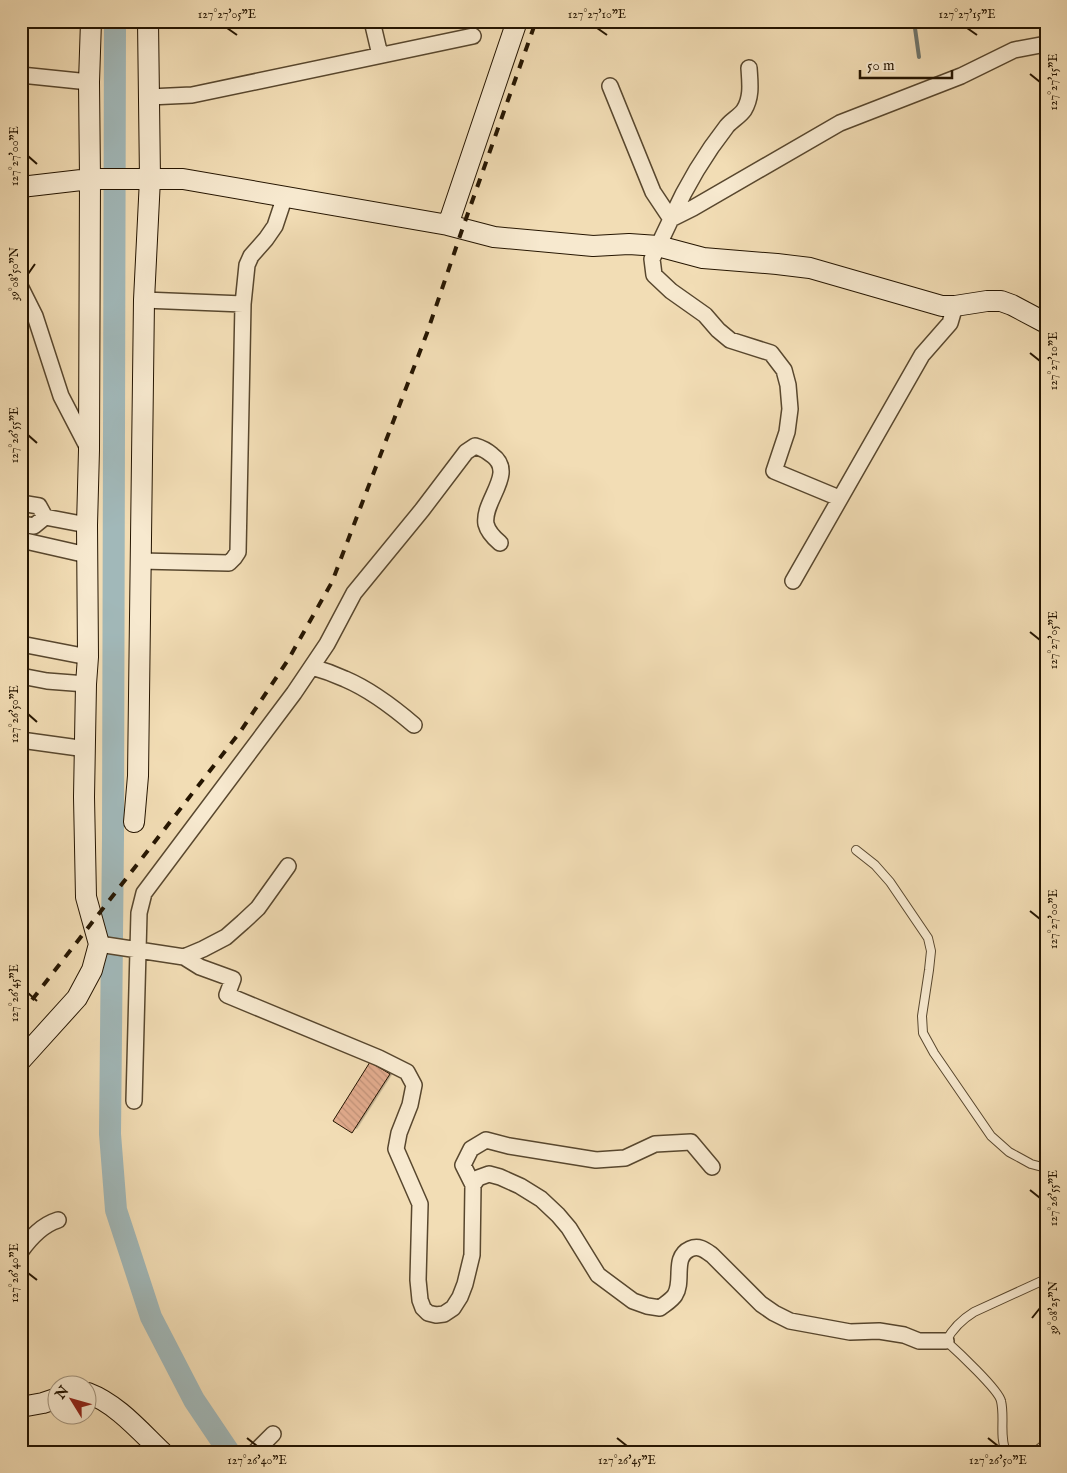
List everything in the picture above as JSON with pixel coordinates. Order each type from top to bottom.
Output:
[{"type":"street","points":[[21,1060],[77,998],[103,944],[86,897],[84,796],[88,657],[86,525],[96,179],[89,82],[91,21]]},
{"type":"street","points":[[134,822],[138,776],[145,179],[149,97],[148,21]]},
{"type":"street","points":[[372,21],[380,56]]},
{"type":"street","points":[[448,225],[518,21]]},
{"type":"street","points":[[149,97],[192,95],[473,36]]},
{"type":"street","points":[[671,219],[840,123],[961,76],[1014,50],[1046,44]]},
{"type":"street","points":[[749,68],[751,92],[744,111],[729,124],[684,192],[652,258],[654,275],[704,315],[730,340],[771,353],[784,370],[788,385],[790,409],[787,432],[774,471],[839,498]]},
{"type":"street","points":[[21,75],[89,82]]},
{"type":"street","points":[[610,86],[653,192],[671,219]]},
{"type":"street","points":[[21,187],[96,179],[183,179],[448,225],[494,237],[593,246],[630,244],[658,246],[703,258],[810,268],[942,306],[1001,301],[1046,323]]},
{"type":"street","points":[[140,561],[229,563],[238,552],[244,304],[247,265],[250,256],[275,226],[286,196]]},
{"type":"street","points":[[21,288],[34,316],[61,396],[88,450]]},
{"type":"street","points":[[144,300],[244,304]]},
{"type":"street","points":[[793,581],[922,355],[950,323],[956,306]]},
{"type":"street","points":[[134,1101],[135,949],[139,913],[144,892],[294,693],[327,644],[354,593],[422,510],[466,452],[475,446],[483,448],[498,459],[502,473],[488,510],[486,523],[492,535],[500,543]]},
{"type":"street","points":[[21,502],[39,506],[45,518]]},
{"type":"street","points":[[21,524],[34,526],[45,518],[86,525]]},
{"type":"street","points":[[21,540],[87,555]]},
{"type":"street","points":[[21,644],[88,657]]},
{"type":"street","points":[[312,667],[344,678],[370,692],[398,711],[414,725]]},
{"type":"street","points":[[21,676],[47,681],[86,684]]},
{"type":"street","points":[[21,740],[86,749]]},
{"type":"street","points":[[184,957],[226,937],[258,908],[288,866]]},
{"type":"street","points":[[103,944],[184,957],[200,967],[233,979],[227,995],[379,1058],[407,1072],[414,1085],[410,1105],[399,1133],[396,1149],[420,1204],[418,1280],[420,1300],[423,1308],[428,1313],[444,1314],[453,1308],[465,1284],[472,1255],[473,1185],[463,1164],[471,1149],[486,1140],[509,1146],[596,1160],[625,1158],[655,1144],[691,1142],[712,1166]]},
{"type":"street","points":[[473,1185],[478,1178],[489,1174],[520,1186],[541,1199],[569,1228],[598,1275],[633,1301],[648,1306],[660,1308],[675,1294],[680,1282],[679,1263],[682,1255],[689,1249],[696,1248],[704,1249],[712,1255],[761,1304],[790,1321],[850,1332],[879,1331],[904,1335],[918,1340],[946,1341]]},
{"type":"street","points":[[21,1250],[36,1232],[51,1222],[58,1220]]},
{"type":"street","points":[[98,1397],[129,1420],[162,1452]]},
{"type":"street","points":[[21,1408],[48,1401]]},
{"type":"street","points":[[255,1452],[272,1434]]},
{"type":"lane","points":[[856,850],[875,865],[890,882],[928,938],[930,951],[929,970],[922,1016],[923,1032],[934,1053],[991,1136],[1009,1152],[1031,1164],[1046,1168]]},
{"type":"lane","points":[[1006,1452],[1002,1436],[1001,1400],[946,1341],[953,1329],[964,1318],[1046,1279]]},
{"type":"lane","points":[[1035,1452],[1046,1443]]},
{"type":"building","points":[[370,1062],[390,1074],[352,1133],[333,1121]]},
{"type":"waterway","points":[[115,21],[113,838],[110,1134],[116,1210],[151,1317],[194,1400],[229,1452]]},
{"type":"waterway","points":[[914,21],[919,57]]},
{"type":"railway","points":[[21,1014],[240,732],[288,660],[332,582],[427,333],[536,21]]}]
